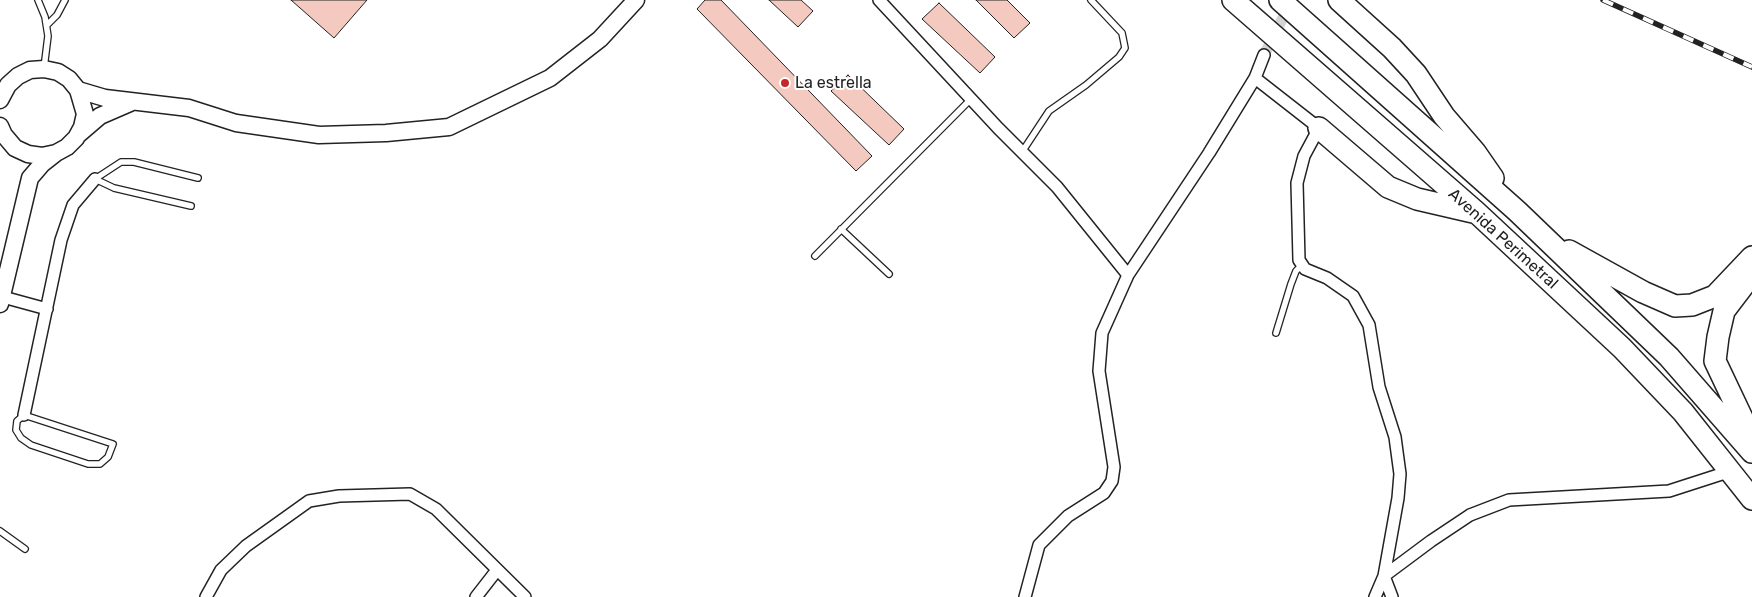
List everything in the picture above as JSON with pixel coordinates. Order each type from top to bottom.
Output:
[{"type":"highway","name":"Avenida Perimetral","points":[[1233,0],[1476,212],[1622,348],[1683,412],[1752,500]]},
{"type":"highway","name":"Avenida Perimetral","points":[[1280,0],[1517,211],[1669,357],[1752,452]]},
{"type":"highway","points":[[1339,0],[1392,48],[1416,74],[1444,116],[1475,152],[1517,211]]},
{"type":"highway","points":[[1319,128],[1388,187],[1417,199],[1476,212]]},
{"type":"highway","points":[[1417,199],[1427,193],[1431,181],[1427,170]]},
{"type":"highway","points":[[1540,234],[1643,292],[1675,306],[1692,305],[1715,296],[1752,257]]},
{"type":"highway","points":[[1752,274],[1724,311],[1715,362],[1752,439]]},
{"type":"street","points":[[78,90],[105,98],[189,108],[236,123],[319,135],[386,133],[449,127],[550,78],[600,39],[636,0]]},
{"type":"street","points":[[879,0],[971,99],[1057,187],[1128,275]]},
{"type":"street","points":[[1025,597],[1039,545],[1068,516],[1104,493],[1112,480],[1114,467],[1099,371],[1102,332],[1128,275],[1209,153],[1255,78],[1264,55]]},
{"type":"street","points":[[0,84],[30,70],[44,69],[58,72],[69,79],[78,90],[85,114],[82,127],[76,138]]},
{"type":"street","points":[[0,100],[8,85],[18,76]]},
{"type":"street","points":[[1255,78],[1319,128],[1304,156],[1297,183],[1297,248],[1301,266],[1327,278],[1353,296],[1369,325],[1378,387],[1395,437],[1400,474],[1382,597]]},
{"type":"street","points":[[47,309],[1,300],[30,178],[42,164],[67,147],[87,125],[123,104],[137,101]]},
{"type":"street","points":[[1,130],[15,148],[25,166],[28,184]]},
{"type":"street","points":[[15,148],[28,154],[42,156],[56,153]]},
{"type":"street","points":[[24,415],[61,240],[70,212],[78,197],[95,179]]},
{"type":"street","points":[[1375,597],[1384,576],[1431,540],[1470,515],[1509,500],[1669,491],[1731,471]]},
{"type":"street","points":[[206,597],[221,570],[246,546],[309,501],[339,496],[410,494],[436,509],[525,597]]},
{"type":"street","points":[[476,597],[497,570]]},
{"type":"street","points":[[1384,576],[1392,597]]},
{"type":"lane","points":[[38,0],[47,25],[48,47],[44,69]]},
{"type":"lane","points":[[47,25],[57,15],[65,0]]},
{"type":"lane","points":[[1022,152],[1049,111],[1086,85],[1119,57],[1125,48],[1122,33],[1090,0]]},
{"type":"lane","points":[[815,256],[971,99]]},
{"type":"lane","points":[[95,179],[121,162],[134,162],[198,178]]},
{"type":"lane","points":[[95,179],[114,188],[190,206]]},
{"type":"lane","points":[[841,229],[890,274]]},
{"type":"lane","points":[[1276,333],[1290,284],[1296,271],[1301,266]]},
{"type":"lane","points":[[24,415],[113,444],[108,457],[100,464],[88,464],[31,445],[21,438],[16,430],[17,421],[24,415]]},
{"type":"lane","points":[[0,531],[25,548]]},
{"type":"building","points":[[291,0],[367,0],[334,38]]},
{"type":"building","name":"La estrella","points":[[705,0],[721,0],[872,156],[856,171],[697,9]]},
{"type":"building","points":[[769,0],[801,0],[813,11],[798,27]]},
{"type":"building","points":[[976,0],[1007,0],[1030,23],[1014,38]]},
{"type":"building","points":[[939,3],[995,57],[980,73],[922,19]]},
{"type":"building","points":[[848,75],[904,129],[889,145],[831,91]]},
{"type":"tunnel","points":[[1264,55],[1290,4]]},
{"type":"railway","points":[[1603,0],[1752,67]]},
{"type":"place","name":"La estrella","points":[[785,83]]}]
